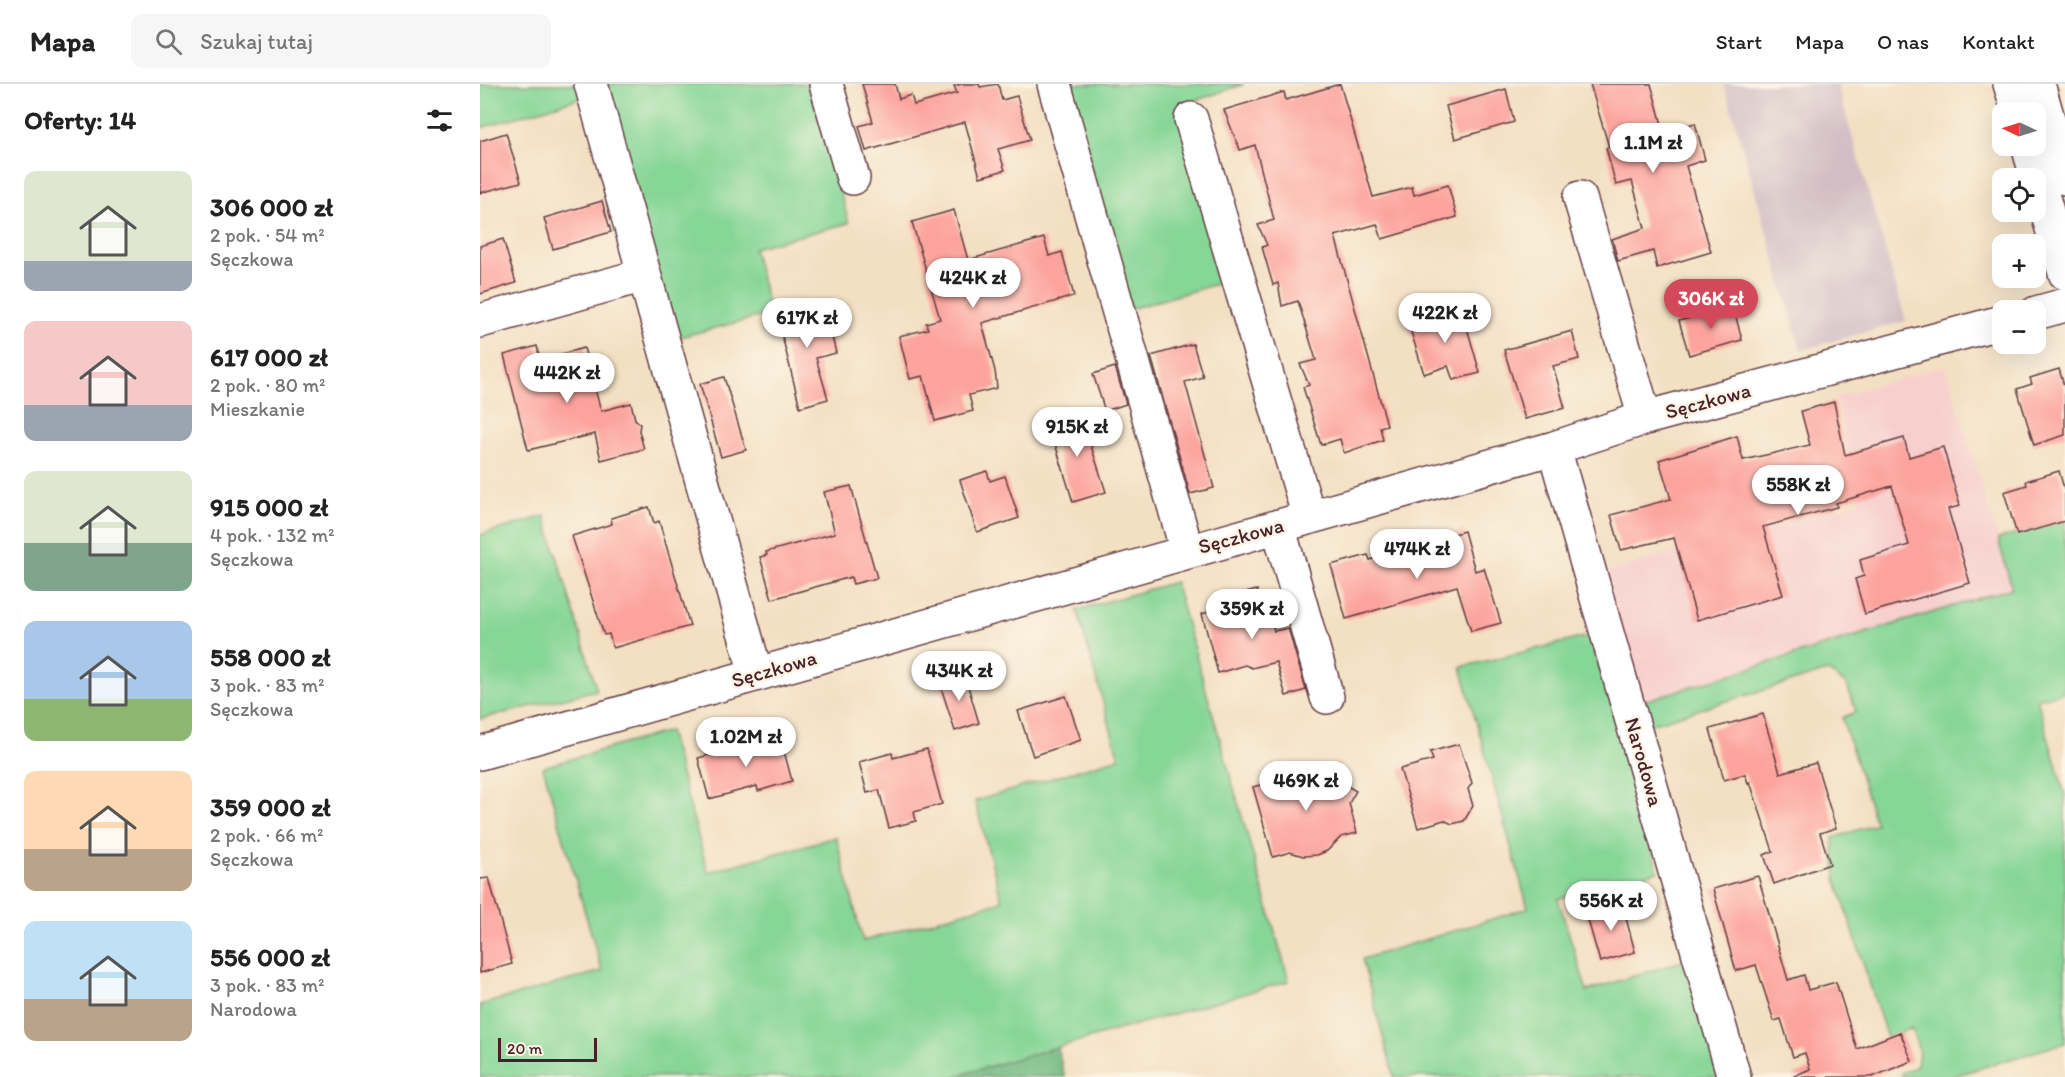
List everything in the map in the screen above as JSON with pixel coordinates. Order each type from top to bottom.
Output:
[{"type":"street","points":[[591,84],[756,674]]},
{"type":"street","points":[[826,84],[853,178]]},
{"type":"street","points":[[1054,84],[1187,550]]},
{"type":"street","points":[[2010,84],[2016,102]]},
{"type":"street","points":[[2038,84],[2065,178]]},
{"type":"street","points":[[1191,119],[1293,521],[1327,697]]},
{"type":"street","points":[[2031,156],[2065,273]]},
{"type":"street","points":[[1581,198],[1645,418]]},
{"type":"street","points":[[480,321],[644,274]]},
{"type":"street","points":[[2046,310],[2065,305]]},
{"type":"street","name":"Sęczkowa","points":[[480,753],[1187,550],[1554,448],[1645,418],[1992,325]]},
{"type":"street","name":"Narodowa","points":[[1554,448],[1734,1077]]},
{"type":"shaded area","points":[[1724,84],[1837,84],[1906,321],[1801,350]]},
{"type":"shaded area","points":[[1945,366],[2013,588],[1641,702],[1606,573],[1698,544],[1765,529],[1859,503],[1836,397]]},
{"type":"green space","points":[[480,84],[584,84],[587,96],[480,128]]},
{"type":"green space","points":[[599,84],[810,84],[849,223],[753,248],[770,314],[672,339]]},
{"type":"green space","points":[[1067,84],[1244,84],[1177,107],[1227,281],[1130,309]]},
{"type":"green space","points":[[545,516],[597,690],[480,719],[480,535]]},
{"type":"green space","points":[[2065,521],[2065,692],[2037,699],[2065,795],[2065,1043],[1950,1077],[1902,1077],[1901,1073],[1916,1067],[1919,1056],[1917,1043],[1911,1028],[1887,1038],[1836,878],[1833,838],[1876,824],[1842,718],[1856,712],[1847,685],[1828,671],[1647,725],[1641,702],[2012,588],[1998,539]]},
{"type":"green space","points":[[1175,582],[1289,981],[953,1077],[480,1077],[480,1005],[602,971],[543,767],[669,731],[708,872],[836,837],[863,941],[1002,901],[975,801],[1119,758],[1077,610]]},
{"type":"green space","points":[[1590,637],[1611,701],[1658,871],[1558,899],[1587,991],[1688,959],[1721,1077],[1394,1077],[1362,959],[1528,908],[1461,667]]},
{"type":"green space","points":[[1057,1047],[1065,1077],[953,1077]]},
{"type":"building","points":[[862,84],[895,84],[899,99],[911,95],[914,105],[957,93],[954,86],[961,84],[979,84],[980,87],[998,84],[1002,100],[1017,96],[1030,140],[998,149],[1005,170],[980,177],[965,122],[866,151],[859,126],[873,122]]},
{"type":"building","points":[[1340,84],[1373,197],[1412,187],[1414,195],[1448,185],[1457,217],[1382,239],[1377,224],[1335,236],[1387,425],[1380,427],[1383,440],[1344,453],[1340,439],[1321,445],[1303,387],[1309,385],[1300,364],[1316,360],[1298,301],[1282,306],[1278,283],[1273,285],[1262,247],[1267,245],[1258,225],[1274,220],[1255,145],[1240,150],[1224,110],[1284,92],[1286,100]]},
{"type":"building","points":[[1590,84],[1651,84],[1664,132],[1695,123],[1705,160],[1686,166],[1711,252],[1657,268],[1653,251],[1618,261],[1612,239],[1645,228],[1632,181],[1616,185],[1606,148],[1609,147]]},
{"type":"building","points":[[1506,89],[1514,122],[1455,139],[1446,106]]},
{"type":"building","points":[[506,133],[521,182],[480,193],[480,141]]},
{"type":"building","points":[[602,201],[611,232],[553,249],[544,218]]},
{"type":"building","points":[[954,210],[968,260],[1044,238],[1049,256],[1062,252],[1074,296],[982,323],[995,371],[997,388],[969,395],[973,411],[935,421],[923,376],[910,379],[899,336],[928,329],[926,323],[940,319],[912,222]]},
{"type":"building","points":[[503,239],[516,283],[480,294],[480,246]]},
{"type":"building","points":[[823,301],[836,353],[816,358],[828,399],[800,407],[776,312]]},
{"type":"building","points":[[1733,306],[1742,340],[1689,355],[1679,321]]},
{"type":"building","points":[[1461,307],[1480,373],[1453,380],[1448,366],[1424,374],[1408,322]]},
{"type":"building","points":[[1572,331],[1579,359],[1553,366],[1565,408],[1525,419],[1504,350]]},
{"type":"building","points":[[1193,344],[1203,377],[1185,382],[1214,488],[1190,494],[1151,356]]},
{"type":"building","points":[[537,346],[540,360],[584,348],[601,411],[631,403],[635,419],[640,424],[639,431],[644,449],[601,460],[595,434],[528,450],[504,355]]},
{"type":"building","points":[[1115,367],[1126,404],[1105,411],[1093,374]]},
{"type":"building","points":[[2059,369],[2065,389],[2065,435],[2034,445],[2017,389],[2032,384],[2030,378]]},
{"type":"building","points":[[724,377],[746,450],[721,457],[700,384]]},
{"type":"building","points":[[1834,402],[1845,455],[1904,438],[1909,457],[1943,447],[1960,506],[1948,509],[1970,583],[1865,614],[1855,579],[1864,576],[1860,560],[1909,545],[1892,486],[1836,503],[1837,507],[1763,527],[1783,595],[1697,620],[1674,538],[1621,550],[1611,515],[1671,499],[1659,460],[1737,436],[1743,460],[1810,445],[1801,411]]},
{"type":"building","points":[[1081,415],[1106,492],[1073,502],[1049,424]]},
{"type":"building","points":[[987,471],[990,481],[1005,476],[1019,518],[977,532],[960,480]]},
{"type":"building","points":[[2059,471],[2065,492],[2065,521],[2017,535],[2004,492],[2027,485],[2026,481]]},
{"type":"building","points":[[851,486],[877,578],[853,584],[851,577],[772,599],[760,557],[767,555],[766,552],[835,533],[824,492]]},
{"type":"building","points":[[649,507],[654,523],[659,521],[690,626],[613,648],[609,634],[604,635],[572,536],[612,524],[611,518]]},
{"type":"building","points":[[1464,531],[1475,571],[1484,568],[1501,623],[1471,631],[1457,586],[1346,619],[1331,565],[1368,555],[1370,560]]},
{"type":"building","points":[[1257,590],[1262,610],[1270,614],[1274,631],[1288,628],[1306,690],[1286,696],[1276,662],[1252,668],[1245,665],[1218,673],[1202,614],[1222,608],[1220,600]]},
{"type":"building","points":[[964,673],[979,723],[955,731],[939,681]]},
{"type":"building","points":[[1066,696],[1081,740],[1033,756],[1018,711]]},
{"type":"building","points":[[1763,714],[1780,773],[1816,763],[1836,828],[1820,833],[1830,864],[1774,884],[1764,855],[1773,851],[1750,782],[1748,783],[1745,774],[1724,780],[1710,729]]},
{"type":"building","points":[[780,736],[792,781],[758,791],[757,786],[709,799],[698,758]]},
{"type":"building","points":[[1459,744],[1472,783],[1468,789],[1473,806],[1464,821],[1452,824],[1444,820],[1418,828],[1400,769],[1433,760],[1430,752]]},
{"type":"building","points":[[927,749],[942,804],[914,812],[916,821],[889,828],[879,790],[867,793],[859,762],[892,753],[893,758]]},
{"type":"building","points":[[1338,763],[1344,784],[1356,791],[1349,803],[1357,833],[1341,837],[1327,851],[1317,855],[1303,856],[1290,852],[1273,857],[1253,787]]},
{"type":"building","points":[[1758,876],[1788,980],[1804,975],[1808,990],[1836,982],[1857,1049],[1900,1032],[1912,1061],[1872,1077],[1792,1077],[1810,1069],[1805,1053],[1793,1057],[1781,1019],[1774,1021],[1756,965],[1736,971],[1713,889]]},
{"type":"building","points":[[489,878],[512,964],[480,973],[480,879]]},
{"type":"building","points":[[1622,903],[1635,952],[1600,962],[1586,913]]}]
